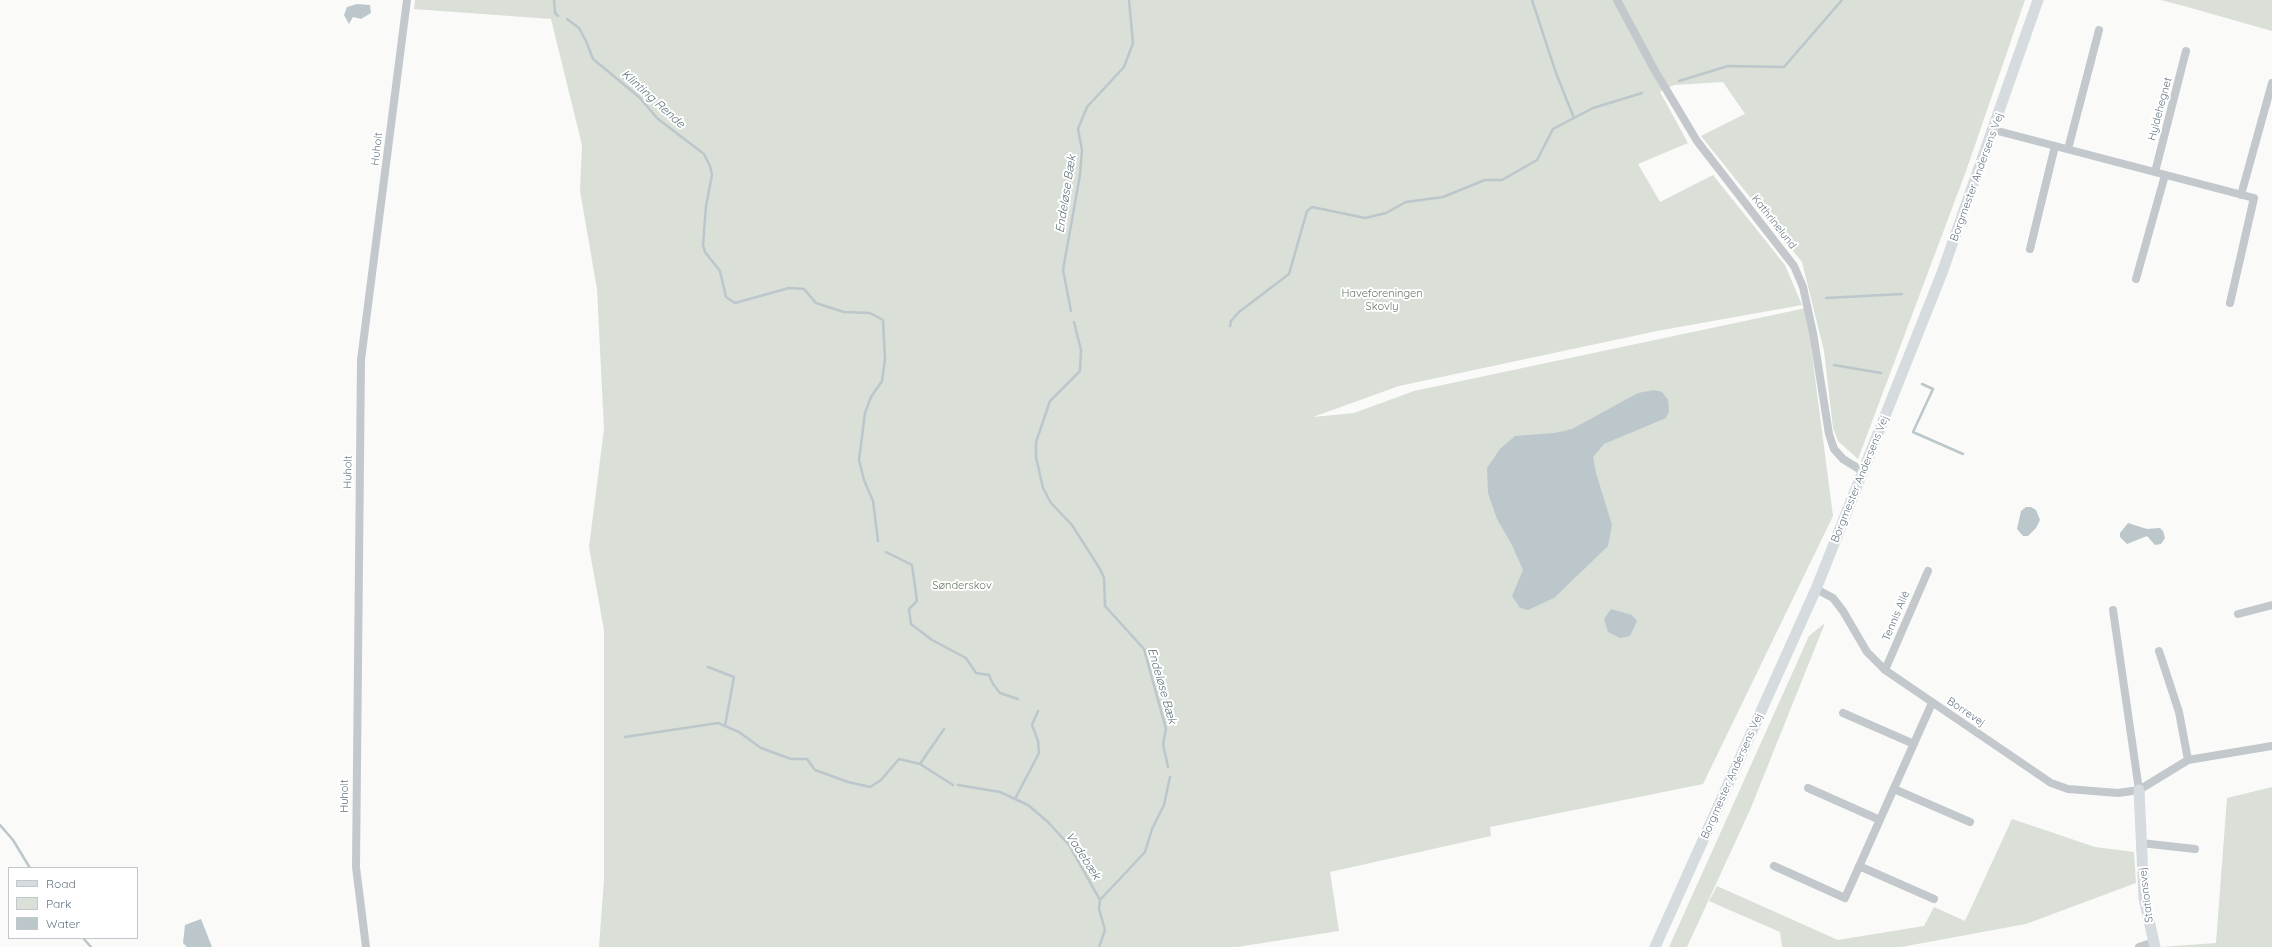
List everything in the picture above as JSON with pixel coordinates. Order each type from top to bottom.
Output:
[{"type":"street","name":"Huholt","points":[[366,947],[356,867],[361,360],[407,0]]},
{"type":"street","name":"Kathrinelund","points":[[1617,0],[1654,69],[1697,141],[1794,266],[1803,287],[1813,333],[1829,434],[1834,449],[1843,459],[1864,472]]},
{"type":"street","name":"Borgmester Andersens Vej","points":[[1655,947],[1816,589],[1864,472],[1942,273],[1994,130],[2038,0]]},
{"type":"street","points":[[2068,149],[2099,30]]},
{"type":"street","name":"Hyldehegnet","points":[[2154,172],[2186,51]]},
{"type":"street","points":[[2241,195],[2272,84]]},
{"type":"street","points":[[1994,130],[2254,198],[2230,303]]},
{"type":"street","points":[[2030,249],[2055,146]]},
{"type":"street","points":[[2136,280],[2165,175]]},
{"type":"street","name":"Tennis Allé","points":[[1885,670],[1928,571]]},
{"type":"street","name":"Borrevej","points":[[1816,589],[1833,598],[1843,611],[1867,652],[1885,670],[2051,784],[2068,789],[2118,793],[2139,790],[2188,760],[2272,746]]},
{"type":"street","points":[[2238,614],[2272,605]]},
{"type":"street","points":[[2114,610],[2139,790]]},
{"type":"street","points":[[2159,651],[2179,712],[2188,760]]},
{"type":"street","points":[[1774,866],[1845,898],[1932,703]]},
{"type":"street","points":[[1843,713],[1914,744]]},
{"type":"street","points":[[1808,788],[1880,820]]},
{"type":"street","points":[[1894,788],[1970,822]]},
{"type":"street","name":"Stationsvej","points":[[2139,790],[2144,898],[2154,944]]},
{"type":"street","points":[[2141,843],[2195,850]]},
{"type":"street","points":[[1859,866],[1934,899]]},
{"type":"street","points":[[2140,947],[2154,944]]},
{"type":"green space","name":"Sønderskov","points":[[415,0],[2025,0],[1966,171],[1858,459],[1838,441],[1833,428],[1824,351],[1802,262],[1701,136],[1745,114],[1723,82],[1674,85],[1660,92],[1688,143],[1638,164],[1660,202],[1713,175],[1785,265],[1802,305],[1657,331],[1399,386],[1313,417],[1354,413],[1414,391],[1806,308],[1833,516],[1703,784],[1490,827],[1491,836],[1330,872],[1339,931],[1237,947],[599,947],[604,880],[604,630],[589,547],[604,429],[597,289],[580,191],[582,145],[551,19],[414,9]]},
{"type":"green space","points":[[2161,0],[2272,0],[2272,31],[2184,6]]},
{"type":"green space","points":[[1825,623],[1750,810],[1687,947],[1669,947],[1809,636]]},
{"type":"green space","points":[[2272,787],[2272,947],[2161,947],[2216,943],[2227,798]]},
{"type":"green space","points":[[2012,819],[2095,847],[2134,852],[2136,883],[2026,924],[1901,947],[1782,947],[1780,932],[1709,901],[1717,886],[1838,940],[1924,926],[1934,907],[1965,921]]},
{"type":"water","points":[[357,4],[370,5],[371,13],[361,19],[353,17],[349,24],[344,15],[347,7]]},
{"type":"water","points":[[1654,390],[1662,392],[1668,400],[1669,411],[1666,418],[1604,444],[1593,457],[1596,473],[1612,525],[1608,546],[1554,598],[1528,610],[1520,608],[1512,596],[1523,570],[1512,545],[1497,519],[1488,493],[1487,468],[1500,449],[1515,436],[1555,433],[1572,429],[1638,393]]},
{"type":"water","points":[[2026,507],[2031,507],[2036,510],[2040,520],[2036,528],[2028,536],[2023,536],[2017,529],[2021,511]]},
{"type":"water","points":[[2128,523],[2147,529],[2160,528],[2163,531],[2165,538],[2161,544],[2155,545],[2147,536],[2127,544],[2120,537],[2120,533]]},
{"type":"water","points":[[1611,609],[1632,615],[1637,621],[1630,636],[1620,638],[1608,632],[1604,619]]},
{"type":"water","points":[[201,919],[212,947],[187,947],[183,943],[185,925]]},
{"type":"waterway","name":"Klinting Rende","points":[[554,0],[555,13],[558,16]]},
{"type":"waterway","name":"Endeløse Bæk","points":[[1071,311],[1063,270],[1080,175],[1082,150],[1078,129],[1087,107],[1124,67],[1133,43],[1129,0]]},
{"type":"waterway","points":[[1532,0],[1556,73],[1574,118]]},
{"type":"waterway","points":[[1679,81],[1728,66],[1784,67],[1842,0]]},
{"type":"waterway","name":"Klinting Rende","points":[[567,19],[579,28],[593,59],[639,97],[658,119],[704,154],[710,166],[712,175],[706,206],[703,245],[705,252],[720,271],[726,297],[735,303],[789,288],[804,289],[816,303],[844,312],[870,313],[883,320],[885,359],[882,381],[871,397],[865,413],[859,460],[864,480],[873,501],[878,541]]},
{"type":"waterway","points":[[1230,326],[1231,321],[1239,312],[1289,274],[1307,211],[1312,207],[1365,218],[1386,213],[1406,202],[1443,197],[1485,180],[1502,180],[1537,160],[1553,129],[1593,108],[1642,93]]},
{"type":"waterway","points":[[1826,298],[1902,294]]},
{"type":"waterway","name":"Endeløse Bæk","points":[[1074,322],[1081,350],[1080,371],[1050,401],[1036,442],[1036,457],[1043,488],[1051,503],[1072,525],[1100,569],[1104,578],[1105,606],[1144,649],[1166,729],[1163,744],[1168,767]]},
{"type":"waterway","points":[[1834,365],[1881,373]]},
{"type":"waterway","points":[[1922,384],[1933,389],[1913,432],[1963,454]]},
{"type":"waterway","name":"Klinting Rende","points":[[886,552],[912,565],[917,601],[909,609],[911,624],[932,640],[966,658],[976,673],[989,675],[993,684],[1000,693],[1018,699]]},
{"type":"waterway","points":[[708,667],[734,677],[725,726]]},
{"type":"waterway","name":"Klinting Rende","points":[[1015,799],[1039,753],[1038,741],[1032,725],[1038,711]]},
{"type":"waterway","points":[[625,737],[718,723],[739,732],[761,748],[791,759],[807,759],[815,770],[848,782],[870,787],[881,780],[899,759],[920,764],[953,785]]},
{"type":"waterway","points":[[920,764],[944,729]]},
{"type":"waterway","name":"Endeløse Bæk","points":[[1099,947],[1105,930],[1099,909],[1100,900],[1145,852],[1152,829],[1164,805],[1170,777]]},
{"type":"waterway","name":"Vadebæk","points":[[958,785],[1000,792],[1028,805],[1048,822],[1069,845],[1100,900]]},
{"type":"waterway","points":[[0,825],[13,840],[29,867]]},
{"type":"waterway","points":[[84,939],[91,947]]},
{"type":"park label","name":"Haveforeningen Skovly","points":[[1382,300]]}]
